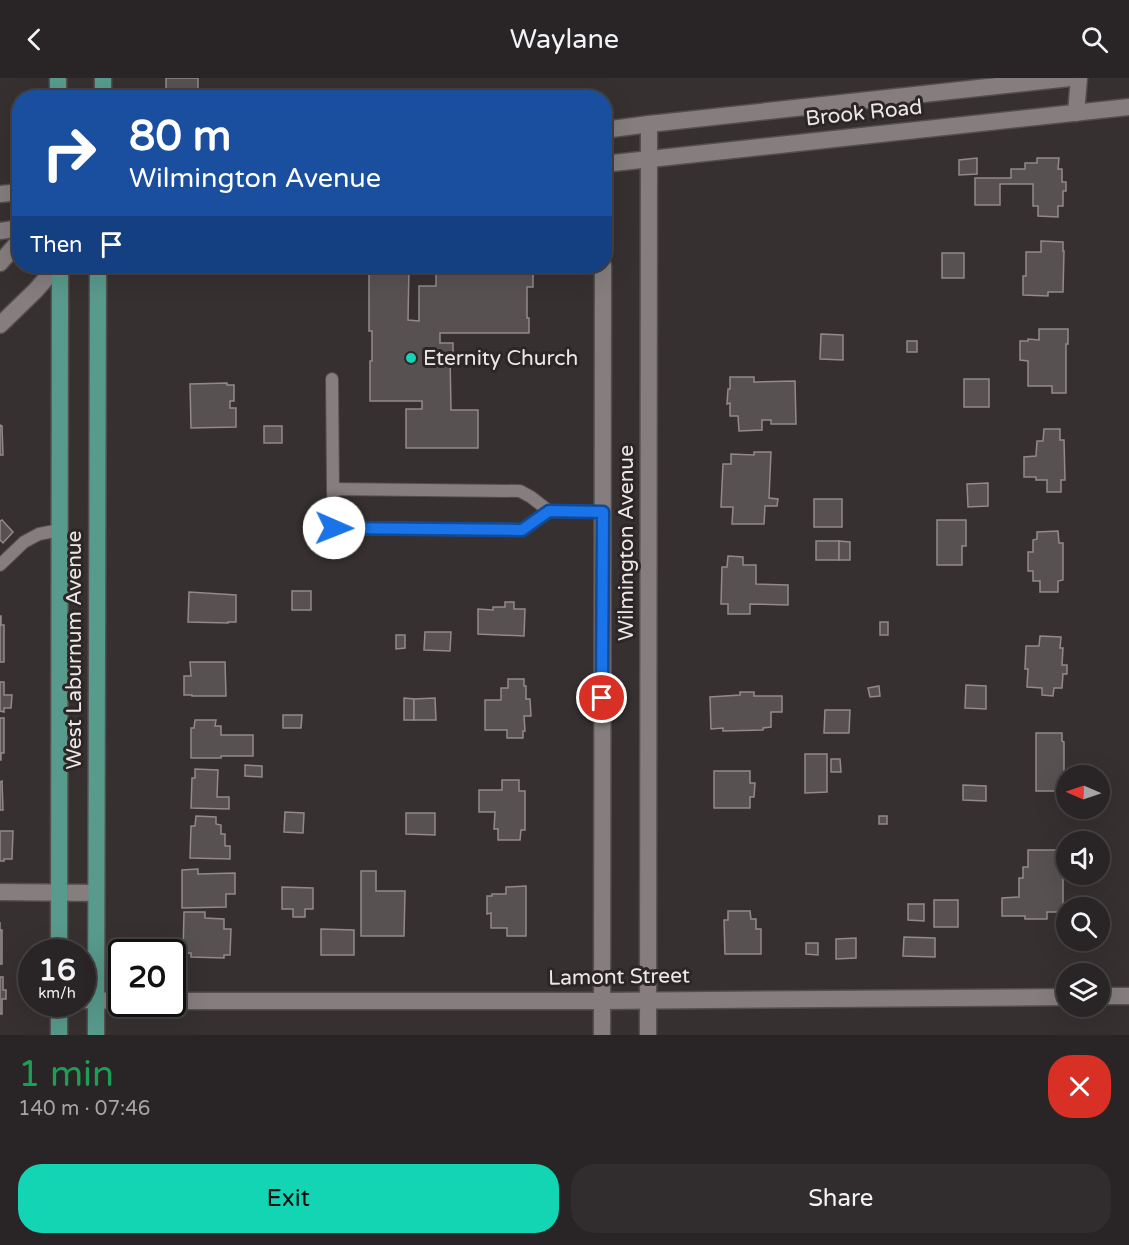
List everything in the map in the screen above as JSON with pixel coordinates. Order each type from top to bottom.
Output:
[{"type":"main road","name":"West Laburnum Avenue","points":[[58,273],[59,939]]},
{"type":"main road","name":"West Laburnum Avenue","points":[[93,939],[96,893],[98,273]]},
{"type":"main road","points":[[59,1017],[59,1035]]},
{"type":"main road","name":"West Laburnum Avenue","points":[[92,1017],[96,1035]]},
{"type":"street","name":"Brook Road","points":[[612,129],[1070,78]]},
{"type":"street","points":[[1076,113],[1079,78]]},
{"type":"street","name":"Brook Road","points":[[612,163],[1129,107]]},
{"type":"street","name":"Wilmington Avenue","points":[[648,1035],[649,124]]},
{"type":"street","points":[[0,263],[12,249]]},
{"type":"street","points":[[0,326],[52,273]]},
{"type":"street","name":"Wilmington Avenue","points":[[602,1035],[603,273]]},
{"type":"street","points":[[0,892],[96,893]]},
{"type":"street","name":"Lamont Street","points":[[186,1000],[602,1001],[1056,996]]},
{"type":"street","points":[[1110,996],[1129,996]]},
{"type":"lane","points":[[332,379],[334,528],[522,530],[549,511],[603,512]]},
{"type":"lane","points":[[333,489],[520,491],[549,511]]},
{"type":"lane","points":[[0,565],[24,542],[39,534],[60,530]]},
{"type":"building","points":[[166,78],[198,78],[198,90],[166,90]]},
{"type":"building","points":[[977,158],[977,174],[959,175],[959,160]]},
{"type":"building","points":[[1037,158],[1059,158],[1058,169],[1062,169],[1062,182],[1066,182],[1066,191],[1063,191],[1063,206],[1058,206],[1058,217],[1038,216],[1038,206],[1033,206],[1033,184],[1000,184],[1000,205],[975,205],[975,178],[1011,178],[1011,169],[1025,169],[1025,163],[1037,163]]},
{"type":"building","points":[[1041,241],[1063,242],[1063,292],[1048,292],[1048,296],[1023,295],[1026,252],[1041,252]]},
{"type":"building","points":[[942,253],[964,253],[964,278],[942,278]]},
{"type":"building","name":"Eternity Church","points":[[369,273],[409,273],[408,320],[419,321],[419,286],[436,286],[436,273],[533,273],[533,287],[527,287],[529,333],[440,333],[440,343],[453,343],[453,355],[450,355],[451,410],[478,410],[478,448],[406,448],[406,409],[422,409],[422,401],[370,401],[372,331],[369,331]]},
{"type":"building","points":[[1039,329],[1068,329],[1066,393],[1052,393],[1052,386],[1028,386],[1028,361],[1020,360],[1020,341],[1039,340]]},
{"type":"building","points":[[821,334],[843,335],[843,360],[820,359]]},
{"type":"building","points":[[907,341],[917,341],[917,352],[907,352]]},
{"type":"building","points":[[730,377],[754,377],[754,382],[795,381],[796,424],[771,424],[771,420],[762,420],[762,430],[739,431],[738,416],[730,416],[730,403],[727,404]]},
{"type":"building","points":[[964,379],[989,379],[989,407],[964,407]]},
{"type":"building","points":[[227,383],[227,385],[234,385],[234,401],[230,401],[230,408],[236,408],[236,427],[191,428],[190,384]]},
{"type":"building","points":[[0,425],[2,426],[3,455],[0,455]]},
{"type":"building","points":[[264,426],[282,426],[282,443],[264,443]]},
{"type":"building","points":[[1044,429],[1060,429],[1060,440],[1064,440],[1065,480],[1061,480],[1061,492],[1047,492],[1047,480],[1024,477],[1024,457],[1036,456],[1037,441],[1043,441]]},
{"type":"building","points":[[754,452],[771,452],[769,498],[778,499],[777,506],[765,506],[764,524],[732,524],[733,507],[721,507],[723,464],[731,464],[731,454],[754,455]]},
{"type":"building","points":[[988,483],[988,506],[968,507],[967,484]]},
{"type":"building","points":[[814,499],[842,499],[842,527],[814,527]]},
{"type":"building","points":[[2,520],[13,532],[3,543],[0,540],[0,521]]},
{"type":"building","points":[[937,520],[966,520],[966,546],[962,546],[962,565],[937,565]]},
{"type":"building","points":[[1058,531],[1059,543],[1063,543],[1063,580],[1058,581],[1058,592],[1040,592],[1040,581],[1033,581],[1033,571],[1028,571],[1028,552],[1033,552],[1033,540],[1037,539],[1037,532]]},
{"type":"building","points":[[816,541],[839,541],[839,560],[816,560]]},
{"type":"building","points":[[839,541],[850,542],[850,560],[839,560]]},
{"type":"building","points":[[728,556],[743,557],[743,565],[756,565],[756,584],[788,585],[788,605],[750,604],[750,614],[728,614],[728,604],[721,604],[722,567],[727,567]]},
{"type":"building","points":[[292,591],[311,591],[311,610],[292,610]]},
{"type":"building","points":[[189,592],[236,595],[236,622],[188,622]]},
{"type":"building","points":[[505,602],[514,602],[514,609],[525,609],[524,636],[478,634],[478,609],[493,610],[493,607],[505,607]]},
{"type":"building","points":[[0,616],[1,625],[4,625],[4,662],[0,662]]},
{"type":"building","points":[[880,622],[888,622],[888,635],[880,635]]},
{"type":"building","points":[[425,632],[451,632],[450,651],[424,650]]},
{"type":"building","points":[[396,635],[405,635],[405,648],[396,649]]},
{"type":"building","points":[[1040,636],[1061,637],[1062,665],[1067,665],[1067,674],[1063,674],[1062,688],[1054,688],[1053,696],[1042,695],[1042,688],[1027,687],[1026,646],[1039,646]]},
{"type":"building","points":[[190,662],[225,662],[226,696],[184,695],[184,676],[191,676]]},
{"type":"building","points":[[508,679],[524,679],[526,699],[530,699],[531,716],[524,716],[523,738],[507,738],[507,730],[485,730],[485,700],[501,700],[501,688],[508,688]]},
{"type":"building","points":[[0,682],[4,682],[4,695],[12,695],[11,708],[4,708],[4,712],[0,711]]},
{"type":"building","points":[[966,685],[986,686],[986,709],[965,708]]},
{"type":"building","points":[[879,686],[880,696],[870,697],[868,688]]},
{"type":"building","points":[[740,692],[754,692],[754,696],[782,696],[782,712],[771,712],[771,727],[763,728],[763,730],[711,729],[710,697],[740,695]]},
{"type":"building","points":[[404,698],[414,699],[414,720],[404,720]]},
{"type":"building","points":[[435,698],[436,720],[414,720],[414,699]]},
{"type":"building","points":[[825,710],[850,710],[849,733],[824,733]]},
{"type":"building","points":[[283,715],[302,715],[301,728],[283,728]]},
{"type":"building","points":[[0,718],[4,718],[4,753],[1,753],[1,760],[0,760]]},
{"type":"building","points":[[195,720],[216,720],[215,726],[221,726],[221,735],[253,735],[253,756],[191,758],[191,728],[194,728]]},
{"type":"building","points":[[1036,733],[1062,733],[1064,765],[1056,765],[1056,791],[1036,791]]},
{"type":"building","points":[[805,754],[827,754],[827,792],[805,793]]},
{"type":"building","points":[[831,759],[840,759],[841,772],[831,772]]},
{"type":"building","points":[[245,765],[262,766],[262,777],[245,776]]},
{"type":"building","points":[[195,769],[218,770],[217,797],[229,797],[229,809],[191,808],[192,778],[195,778]]},
{"type":"building","points":[[714,771],[750,771],[750,783],[755,783],[754,797],[750,797],[750,808],[714,808]]},
{"type":"building","points":[[502,780],[519,780],[519,791],[525,791],[525,830],[521,830],[520,840],[498,840],[498,829],[494,829],[495,812],[479,812],[479,790],[502,790]]},
{"type":"building","points":[[2,781],[3,810],[0,810],[0,782]]},
{"type":"building","points":[[963,785],[986,786],[986,801],[963,800]]},
{"type":"building","points":[[285,812],[304,813],[303,833],[284,832]]},
{"type":"building","points":[[406,813],[435,813],[435,835],[406,834]]},
{"type":"building","points":[[196,816],[216,817],[216,824],[221,825],[221,834],[225,834],[225,846],[230,846],[230,859],[190,858],[191,826],[195,826]]},
{"type":"building","points":[[879,816],[887,816],[887,824],[879,824]]},
{"type":"building","points":[[0,831],[13,831],[12,859],[0,861]]},
{"type":"building","points":[[1028,850],[1056,850],[1056,885],[1063,885],[1063,897],[1056,897],[1056,912],[1047,912],[1047,919],[1002,916],[1002,898],[1019,897],[1019,878],[1023,878],[1023,867],[1028,867]]},
{"type":"building","points":[[198,869],[198,874],[235,873],[235,894],[226,894],[226,907],[182,908],[182,870]]},
{"type":"building","points":[[361,871],[376,871],[376,891],[405,891],[404,936],[361,936]]},
{"type":"building","points":[[526,886],[526,936],[507,936],[507,928],[491,928],[491,913],[487,914],[487,896],[506,894],[506,887]]},
{"type":"building","points":[[282,887],[313,888],[313,909],[305,909],[305,917],[293,917],[293,909],[282,909]]},
{"type":"building","points":[[934,900],[958,900],[958,927],[934,927]]},
{"type":"building","points":[[908,904],[924,904],[924,921],[908,920]]},
{"type":"building","points":[[728,911],[750,911],[751,919],[756,919],[756,929],[761,929],[761,954],[725,954],[724,920],[728,920]]},
{"type":"building","points":[[184,912],[205,912],[205,918],[224,919],[224,929],[231,929],[230,955],[224,955],[224,958],[191,957],[191,953],[186,953],[186,939],[183,939]]},
{"type":"building","points":[[321,929],[354,930],[354,955],[321,955]]},
{"type":"building","points":[[0,930],[2,930],[2,964],[0,964]]},
{"type":"building","points":[[904,937],[935,938],[935,957],[903,956]]},
{"type":"building","points":[[856,938],[856,958],[836,959],[836,939]]},
{"type":"building","points":[[806,943],[818,943],[818,955],[806,954]]},
{"type":"building","points":[[0,977],[3,977],[3,990],[6,990],[6,999],[2,999],[2,1014],[0,1014]]},
{"type":"place","name":"Eternity Church","points":[[411,358]]},
{"type":"route","points":[[334,528],[522,530],[549,511],[603,512],[602,698]]}]
